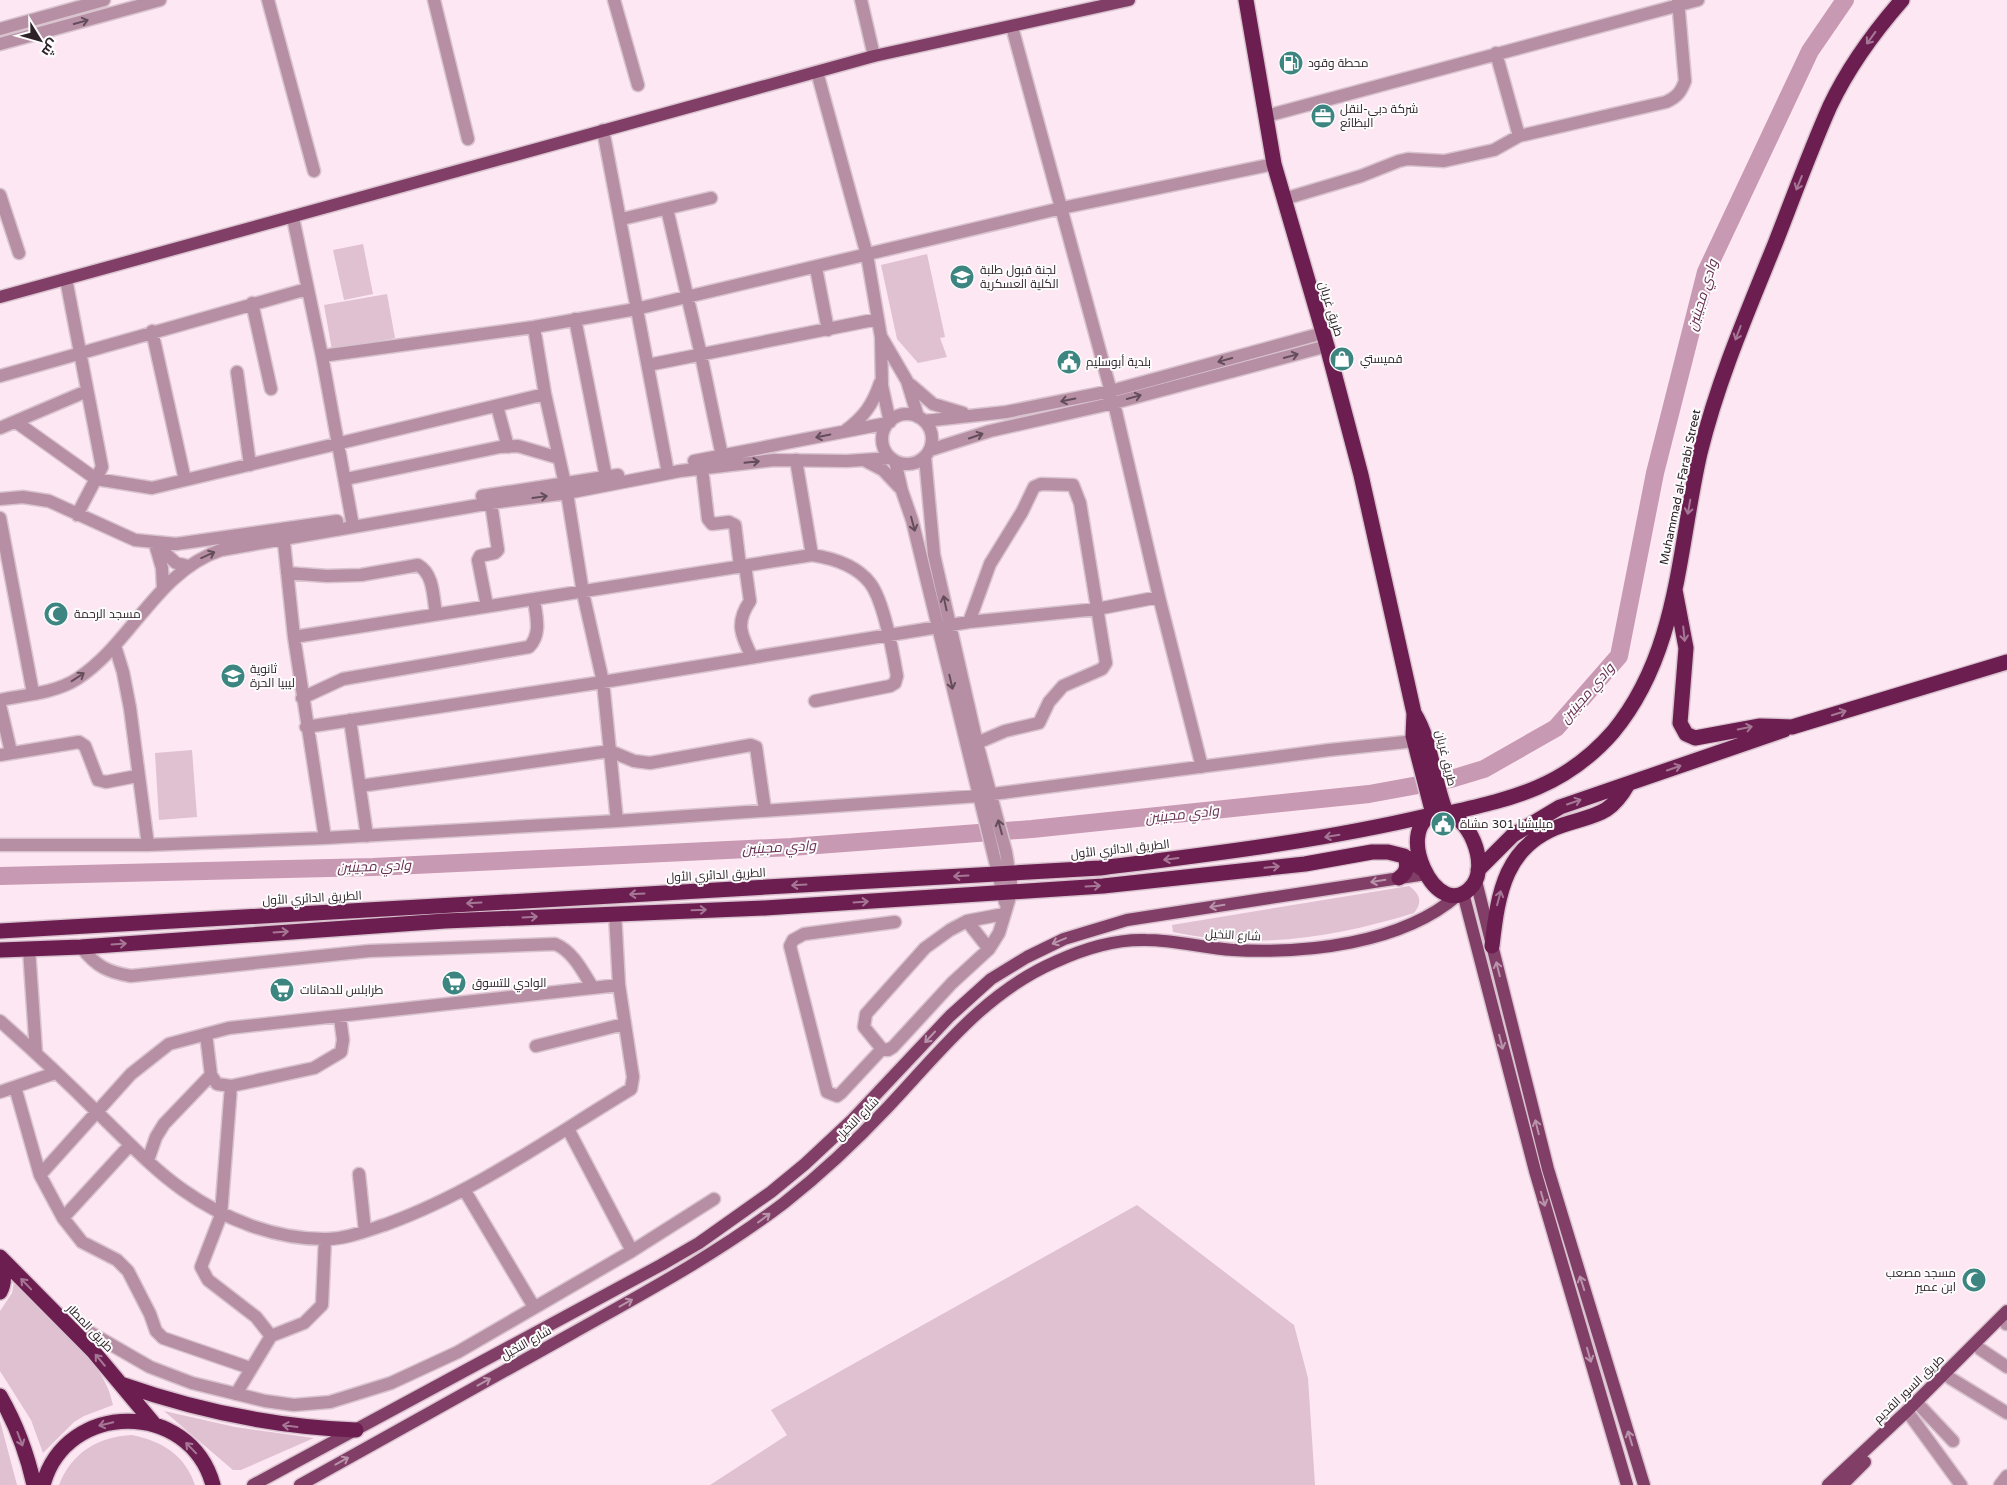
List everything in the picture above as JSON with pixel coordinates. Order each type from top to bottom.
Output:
[{"type":"highway","name":"طريق غريان","points":[[1246,0],[1274,164],[1325,340],[1361,474],[1414,713],[1415,741],[1425,764],[1439,814]]},
{"type":"highway","name":"Muhammad al-Farabi Street","points":[[1439,814],[1507,799],[1538,789],[1564,775],[1600,745],[1633,704],[1650,674],[1663,643],[1703,443],[1738,332],[1830,106],[1864,48],[1902,0]]},
{"type":"highway","points":[[1674,586],[1681,612],[1686,648],[1680,722],[1683,731],[1690,736],[1699,738],[1760,726],[1792,727]]},
{"type":"highway","points":[[0,950],[81,947],[406,924],[615,913],[1006,900],[1113,885],[1304,864],[1372,852],[1388,852],[1404,856],[1425,872],[1441,892],[1460,894],[1500,845],[1534,820],[1560,807],[1792,727],[2007,662]]},
{"type":"highway","name":"طريق غريان","points":[[1414,713],[1425,732],[1425,764]]},
{"type":"highway","points":[[1492,946],[1496,909],[1502,886],[1512,863],[1546,833],[1607,810],[1619,800],[1628,784]]},
{"type":"highway","points":[[1425,872],[1419,855],[1419,839],[1423,824],[1439,814],[1461,821],[1470,833],[1476,850],[1477,875]]},
{"type":"highway","name":"الطريق الدائري الأول","points":[[0,931],[1100,868],[1259,848],[1358,832],[1439,814]]},
{"type":"highway","points":[[1399,878],[1406,871],[1404,856]]},
{"type":"highway","points":[[0,1258],[4,1274],[3,1286],[0,1292]]},
{"type":"highway","name":"طريق المطار","points":[[0,1258],[93,1351],[154,1424]]},
{"type":"highway","points":[[121,1384],[170,1401],[243,1418],[296,1426],[356,1430]]},
{"type":"highway","points":[[0,1396],[11,1416],[29,1462],[34,1485]]},
{"type":"highway","points":[[43,1485],[53,1463],[63,1450],[89,1430],[105,1423],[121,1421],[154,1424],[172,1432],[188,1444],[201,1459],[213,1485]]},
{"type":"main road","points":[[0,297],[293,218],[603,130],[874,56],[1129,0]]},
{"type":"main road","points":[[253,1485],[661,1265],[736,1218],[771,1192],[828,1143],[977,991],[1008,967],[1033,953],[1084,932],[1127,920],[1399,878],[1425,872]]},
{"type":"main road","points":[[1477,875],[1492,946],[1561,1214],[1644,1485]]},
{"type":"main road","points":[[1460,894],[1535,1171],[1627,1485]]},
{"type":"main road","name":"شارع النخيل","points":[[300,1485],[671,1279],[749,1229],[786,1201],[856,1140],[977,1012],[1008,988],[1038,970],[1088,950],[1128,941],[1157,940],[1253,950],[1295,949],[1337,944],[1381,934],[1418,921],[1441,908],[1460,894]]},
{"type":"main road","name":"طريق السور القديم","points":[[1842,1485],[1908,1414],[1920,1406],[1950,1378],[2007,1320]]},
{"type":"main road","name":"طريق السور القديم","points":[[1828,1485],[1908,1414],[2007,1320]]},
{"type":"street","points":[[0,29],[104,0],[107,15]]},
{"type":"street","points":[[0,44],[160,0]]},
{"type":"street","points":[[268,0],[314,171]]},
{"type":"street","points":[[434,0],[468,139]]},
{"type":"street","points":[[614,0],[638,85]]},
{"type":"street","points":[[861,0],[874,56]]},
{"type":"street","points":[[1266,116],[1679,2],[1698,0]]},
{"type":"street","points":[[1284,199],[1408,159],[1444,161],[1494,150],[1519,136],[1666,102],[1675,98],[1682,90],[1685,81],[1679,2]]},
{"type":"street","points":[[19,23],[25,37]]},
{"type":"street","points":[[1012,26],[1112,397],[1158,597],[1202,767]]},
{"type":"street","points":[[1496,53],[1519,136]]},
{"type":"street","points":[[818,72],[867,255],[881,336],[884,404],[889,422],[882,437],[883,445],[893,459],[944,626],[977,743],[993,856],[1004,873]]},
{"type":"street","points":[[603,130],[622,219],[636,309],[667,470]]},
{"type":"street","points":[[322,356],[534,327],[636,309],[816,268],[1062,208],[1274,164]]},
{"type":"street","points":[[0,195],[19,253]]},
{"type":"street","points":[[622,219],[711,198]]},
{"type":"street","points":[[667,209],[702,355],[722,456]]},
{"type":"street","points":[[293,218],[340,444],[353,522]]},
{"type":"street","points":[[816,268],[828,330]]},
{"type":"street","points":[[66,279],[102,467],[76,515]]},
{"type":"street","points":[[0,376],[252,303],[307,289]]},
{"type":"street","points":[[252,303],[270,389]]},
{"type":"street","points":[[575,319],[606,477]]},
{"type":"street","points":[[648,365],[878,319]]},
{"type":"street","points":[[534,327],[545,394],[566,487],[583,593],[603,682],[617,821]]},
{"type":"street","points":[[152,332],[184,480]]},
{"type":"street","points":[[881,336],[907,381],[921,419],[932,434],[927,453],[934,555],[944,626],[986,800],[1006,852],[1004,873],[1006,900],[999,933],[989,948],[952,983],[893,1047],[888,1050],[882,1049],[864,1027],[866,1014],[925,948],[950,930],[1006,900]]},
{"type":"street","points":[[353,522],[491,503],[606,477],[667,470],[774,460],[893,459],[910,464],[927,453],[998,429],[1325,340]]},
{"type":"street","points":[[237,372],[250,465]]},
{"type":"street","points":[[843,432],[861,419],[871,406],[882,375]]},
{"type":"street","points":[[907,381],[933,404],[972,415]]},
{"type":"street","points":[[0,428],[87,391]]},
{"type":"street","points":[[16,422],[96,479],[152,488],[545,394]]},
{"type":"street","points":[[0,700],[59,688],[76,680],[116,646],[164,588],[188,566],[208,554],[221,550],[283,535],[353,522],[667,470],[722,456],[889,422],[903,414],[921,419],[972,415],[1112,397]]},
{"type":"street","points":[[497,406],[508,447]]},
{"type":"street","points":[[346,479],[518,446],[559,458]]},
{"type":"street","points":[[796,460],[812,555]]},
{"type":"street","points":[[864,460],[883,470],[902,491]]},
{"type":"street","points":[[702,468],[709,522],[733,523],[735,525],[750,601],[742,612],[741,635],[752,657]]},
{"type":"street","points":[[969,622],[990,564],[1022,512],[1034,487],[1041,484],[1072,485],[1078,492],[1106,663],[1102,669],[1064,686],[1049,702],[1039,723],[1006,731],[977,743]]},
{"type":"street","points":[[0,499],[23,497],[49,501],[76,515],[135,540],[156,544],[176,544],[216,537],[283,535]]},
{"type":"street","points":[[487,606],[478,560],[480,556],[495,553],[498,550],[491,503]]},
{"type":"street","points":[[0,518],[33,693]]},
{"type":"street","points":[[283,535],[302,698],[324,838]]},
{"type":"street","points":[[156,544],[176,563],[188,566]]},
{"type":"street","points":[[156,544],[162,568],[164,588]]},
{"type":"street","points":[[294,637],[487,606],[583,593],[812,555],[834,558],[862,574],[870,583],[879,601],[897,676],[895,683],[890,686],[815,701]]},
{"type":"street","points":[[287,573],[327,576],[361,575],[418,565],[426,570],[430,580],[436,614]]},
{"type":"street","points":[[306,727],[603,682],[969,622],[1097,609],[1158,597]]},
{"type":"street","points":[[302,698],[343,679],[528,647],[536,640],[537,633],[534,599]]},
{"type":"street","points":[[116,646],[130,708],[137,776],[148,845]]},
{"type":"street","points":[[0,705],[5,754],[79,742],[85,746],[98,780],[106,782],[137,776]]},
{"type":"street","points":[[350,720],[367,836]]},
{"type":"street","points":[[0,844],[148,845],[324,838],[617,821],[765,810],[986,800],[1202,767],[1415,741]]},
{"type":"street","points":[[360,786],[610,751],[634,761],[650,763],[754,745],[765,810]]},
{"type":"street","points":[[0,1021],[36,1052],[130,1145],[182,1190],[221,1214],[271,1232],[325,1239],[365,1231],[420,1212],[465,1191],[631,1089],[632,1077],[619,985],[615,913]]},
{"type":"street","points":[[967,921],[989,948]]},
{"type":"street","points":[[882,1049],[841,1093],[837,1096],[827,1092],[790,946],[793,940],[804,934],[895,922]]},
{"type":"street","points":[[81,947],[94,963],[118,974],[131,976],[369,951],[555,944],[563,947],[574,959],[593,988]]},
{"type":"street","points":[[29,949],[36,1052]]},
{"type":"street","points":[[40,1175],[131,1074],[169,1044],[229,1028],[619,985]]},
{"type":"street","points":[[206,1034],[210,1075],[217,1084],[230,1086],[314,1068],[330,1060],[341,1052],[343,1040],[340,1017]]},
{"type":"street","points":[[536,1046],[624,1024]]},
{"type":"street","points":[[0,1092],[56,1073]]},
{"type":"street","points":[[148,1160],[156,1137],[164,1124],[210,1075]]},
{"type":"street","points":[[230,1086],[221,1214],[201,1267],[203,1275],[256,1317],[271,1336]]},
{"type":"street","points":[[15,1087],[40,1175],[63,1218],[82,1242],[117,1260],[128,1271],[150,1314],[156,1332],[163,1338],[250,1368]]},
{"type":"street","points":[[568,1129],[632,1251]]},
{"type":"street","points":[[63,1218],[130,1145]]},
{"type":"street","points":[[359,1174],[365,1231]]},
{"type":"street","points":[[465,1191],[534,1307]]},
{"type":"street","points":[[52,1310],[150,1367],[192,1383],[294,1405],[330,1402],[362,1394],[391,1383],[458,1352],[632,1251],[714,1198]]},
{"type":"street","points":[[236,1394],[271,1336],[304,1323],[322,1305],[325,1239]]},
{"type":"street","points":[[1980,1349],[2007,1367]]},
{"type":"street","points":[[1950,1378],[2007,1413]]},
{"type":"street","points":[[1920,1406],[1953,1442]]},
{"type":"street","points":[[1908,1414],[1961,1485]]},
{"type":"street","points":[[2000,1485],[2007,1476]]},
{"type":"shaded area","points":[[363,244],[373,294],[344,300],[333,250]]},
{"type":"shaded area","points":[[927,254],[945,337],[940,338],[947,357],[918,363],[897,339],[881,265]]},
{"type":"shaded area","points":[[387,294],[395,338],[332,350],[324,305]]},
{"type":"shaded area","points":[[192,750],[197,817],[159,820],[155,753]]},
{"type":"shaded area","points":[[1409,886],[1416,892],[1419,898],[1419,905],[1414,913],[1384,922],[1324,935],[1295,939],[1235,940],[1173,932],[1172,925]]},
{"type":"shaded area","points":[[1137,1205],[1294,1325],[1308,1378],[1315,1485],[710,1485],[787,1435],[771,1410]]},
{"type":"shaded area","points":[[14,1282],[87,1354],[108,1388],[113,1405],[84,1416],[74,1422],[43,1453],[31,1420],[0,1371],[0,1311],[12,1293]]},
{"type":"shaded area","points":[[164,1411],[235,1427],[314,1438],[241,1470],[233,1470]]},
{"type":"shaded area","points":[[0,1421],[17,1485],[0,1485]]},
{"type":"shaded area","points":[[132,1435],[153,1441],[171,1451],[185,1465],[195,1485],[59,1485],[64,1473],[71,1464],[88,1448],[108,1439]]},
{"type":"waterway","name":"وادي مجينين","points":[[0,876],[373,867],[791,847],[1032,829],[1369,794],[1451,779],[1484,769],[1556,728],[1619,656],[1655,473],[1706,272],[1810,51],[1845,0]]},
{"type":"place","name":"محطة وقود","points":[[1291,63]]},
{"type":"place","name":"شركة دبي-لنقل البظائع","points":[[1323,116]]},
{"type":"place","name":"لجنة قبول طلبة الكلية العسكرية","points":[[962,277]]},
{"type":"place","name":"قميستي","points":[[1342,359]]},
{"type":"place","name":"بلدية أبوسليم","points":[[1069,362]]},
{"type":"place","name":"مسجد الرحمة","points":[[56,614]]},
{"type":"place","name":"ثانوية ليبيا الحرة","points":[[233,676]]},
{"type":"place","name":"ميليشيا 301 مشاة","points":[[1443,824]]},
{"type":"place","name":"الوادي للتسوق","points":[[454,983]]},
{"type":"place","name":"طرابلس للدهانات","points":[[282,990]]},
{"type":"place","name":"مسجد مصعب ابن عمير","points":[[1974,1280]]}]
